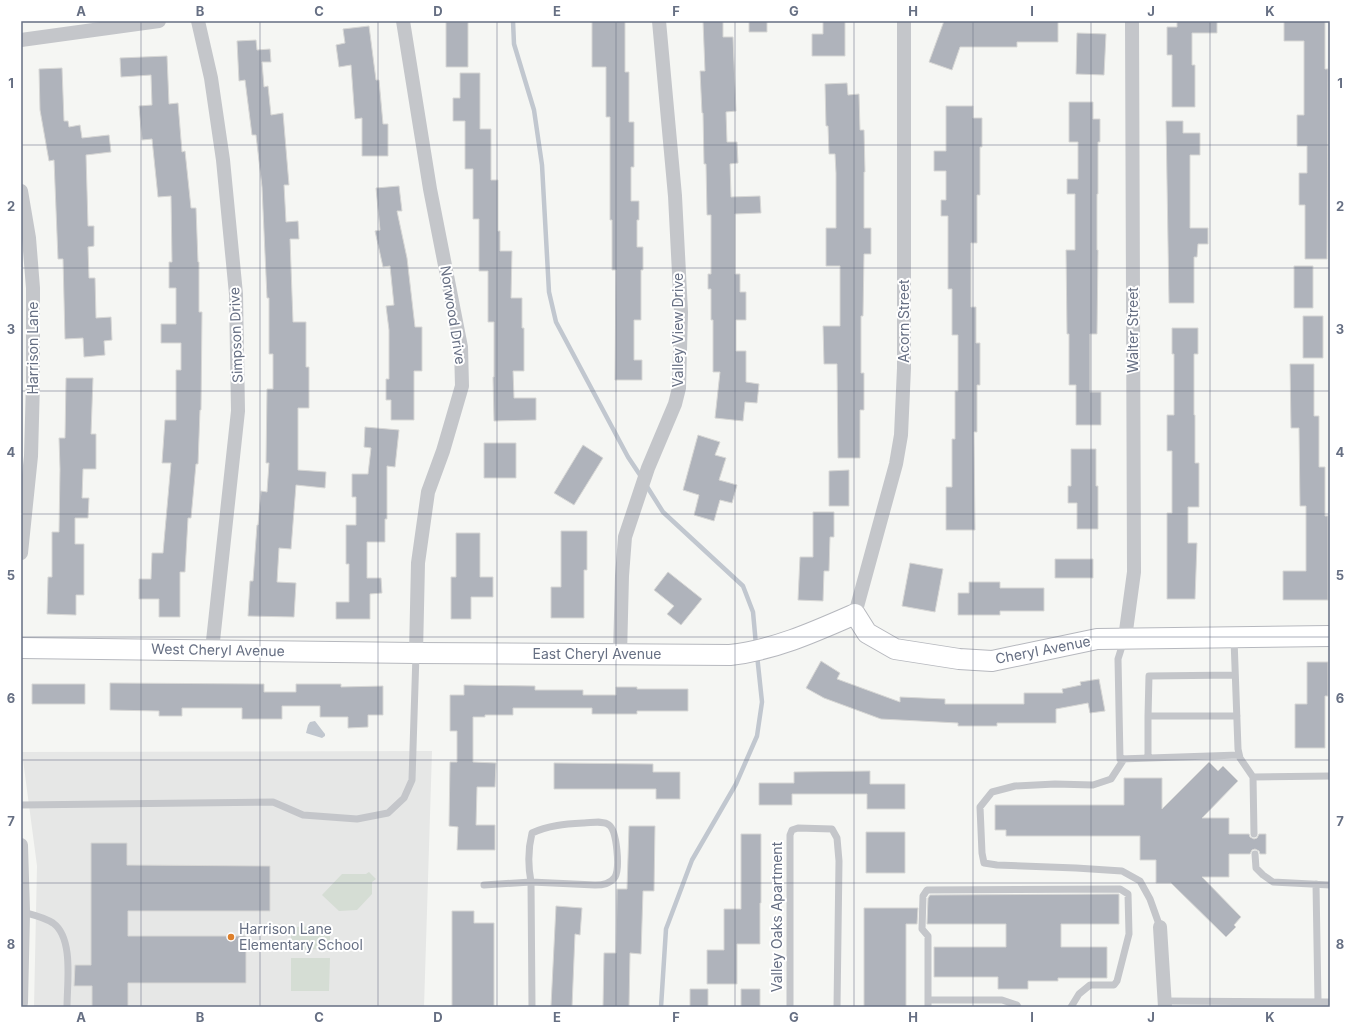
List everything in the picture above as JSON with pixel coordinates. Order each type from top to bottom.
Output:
[{"type":"street","points":[[21,40],[159,21]]},
{"type":"street","name":"Simpson Drive","points":[[198,21],[211,78],[223,160],[236,294],[238,411],[212,650]]},
{"type":"street","name":"Norwood Drive","points":[[403,21],[430,189],[461,347],[462,386],[444,451],[428,492],[418,564],[416,654]]},
{"type":"street","name":"Valley View Drive","points":[[620,655],[622,576],[625,536],[648,468],[676,404],[679,388],[681,312],[675,196],[659,21]]},
{"type":"street","name":"Acorn Street","points":[[855,614],[896,464],[901,435],[904,368],[904,21]]},
{"type":"street","name":"Walter Street","points":[[1125,638],[1134,572],[1132,21]]},
{"type":"street","name":"Harrison Lane","points":[[21,191],[29,238],[33,288],[33,382],[31,456],[21,553]]},
{"type":"street","name":"East Cheryl Avenue","points":[[416,654],[730,655],[765,649],[787,642],[855,614]]},
{"type":"street","name":"Cheryl Avenue","points":[[855,614],[867,634],[895,648],[959,659],[992,661],[1097,639],[1330,636]]},
{"type":"street","name":"West Cheryl Avenue","points":[[21,648],[416,654]]},
{"type":"street","points":[[21,845],[23,912],[21,1003]]},
{"type":"street","points":[[1160,926],[1165,1004]]},
{"type":"lane","points":[[1234,637],[1239,755],[1253,777],[1254,834]]},
{"type":"lane","points":[[1125,638],[1118,659],[1120,759],[1239,755]]},
{"type":"lane","points":[[21,805],[273,802],[303,815],[357,819],[388,813],[404,798],[412,780],[416,654]]},
{"type":"lane","points":[[1148,758],[1149,676],[1235,675]]},
{"type":"lane","points":[[1148,716],[1237,716]]},
{"type":"lane","points":[[1124,759],[1111,779],[1093,785],[1056,784],[1015,786],[992,792],[980,807],[982,853],[984,863],[997,865],[1122,871],[1140,881],[1150,899],[1160,926]]},
{"type":"lane","points":[[1253,777],[1330,776]]},
{"type":"lane","points":[[484,885],[531,882],[596,886],[606,884],[616,875],[617,848],[612,829],[609,825],[603,823],[584,823],[556,826],[532,833],[529,844],[529,873],[531,882],[532,1007]]},
{"type":"lane","name":"Valley Oaks Apartment","points":[[790,1007],[790,835],[792,830],[798,828],[832,829],[837,838],[837,1007]]},
{"type":"lane","points":[[1255,854],[1256,868],[1263,875],[1274,882],[1330,885]]},
{"type":"lane","points":[[1316,884],[1318,1002]]},
{"type":"lane","points":[[1018,1007],[1018,1005],[1002,1000],[928,1004],[928,936],[922,929],[923,896],[927,890],[1120,889],[1128,894],[1129,934],[1117,981],[1114,985],[1090,985],[1080,994],[1071,1007]]},
{"type":"lane","points":[[23,912],[48,920],[62,933],[66,947],[67,1007]]},
{"type":"lane","points":[[1165,1004],[1330,1002]]},
{"type":"shaded area","points":[[315,721],[325,734],[322,738],[306,733],[310,722]]},
{"type":"shaded area","name":"Harrison Lane Elementary School","points":[[432,751],[424,1007],[34,1007],[37,866],[22,752]]},
{"type":"shaded area","points":[[369,872],[376,879],[372,882],[372,894],[357,910],[339,911],[322,895],[342,874],[366,874]]},
{"type":"shaded area","points":[[330,926],[330,949],[291,950],[291,927]]},
{"type":"shaded area","points":[[291,958],[330,958],[329,991],[291,991]]},
{"type":"building","points":[[592,21],[625,21],[625,72],[629,72],[629,122],[634,122],[634,167],[631,167],[631,201],[639,201],[637,247],[643,247],[643,270],[641,270],[641,320],[634,320],[634,360],[642,360],[642,380],[615,380],[616,270],[612,270],[612,220],[610,220],[610,117],[606,117],[606,67],[592,67]]},
{"type":"building","points":[[703,21],[723,21],[723,37],[733,37],[736,111],[726,112],[727,142],[737,142],[738,163],[730,164],[731,197],[760,196],[761,213],[735,214],[735,274],[740,274],[740,292],[746,292],[746,320],[736,320],[736,351],[746,351],[746,382],[759,384],[757,403],[745,402],[743,421],[715,418],[720,372],[713,372],[713,320],[711,320],[711,289],[708,289],[708,274],[711,274],[711,215],[707,215],[706,164],[704,164],[700,71],[705,71]]},
{"type":"building","points":[[749,21],[767,21],[767,32],[749,32]]},
{"type":"building","points":[[823,21],[845,21],[845,56],[812,56],[812,34],[823,34]]},
{"type":"building","points":[[944,21],[1058,21],[1058,42],[1017,42],[1017,47],[960,47],[952,70],[929,62]]},
{"type":"building","points":[[1177,21],[1217,21],[1217,33],[1192,33],[1192,65],[1195,65],[1195,107],[1172,107],[1172,55],[1167,55],[1167,27],[1177,27]]},
{"type":"building","points":[[1284,21],[1325,21],[1325,69],[1328,69],[1327,259],[1305,259],[1305,205],[1299,205],[1299,173],[1307,173],[1307,146],[1297,146],[1297,115],[1304,115],[1304,41],[1284,41]]},
{"type":"building","points":[[446,22],[468,22],[468,67],[446,67]]},
{"type":"building","points":[[369,26],[376,80],[379,80],[383,124],[388,124],[388,156],[362,156],[362,118],[355,119],[351,65],[339,67],[336,45],[345,43],[343,29]]},
{"type":"building","points":[[1077,33],[1106,34],[1104,75],[1076,74]]},
{"type":"building","points":[[256,40],[257,50],[270,49],[271,62],[262,62],[264,87],[268,86],[271,115],[283,113],[289,185],[284,185],[286,222],[298,221],[299,239],[290,239],[293,322],[306,322],[306,367],[309,367],[309,408],[298,408],[298,470],[326,472],[325,488],[296,485],[291,549],[279,548],[277,582],[296,583],[294,617],[248,616],[250,581],[253,581],[261,491],[267,492],[269,463],[266,463],[267,389],[273,389],[273,354],[269,354],[269,298],[267,298],[262,187],[256,135],[252,135],[245,80],[239,81],[237,41]]},
{"type":"building","points":[[167,56],[169,104],[178,103],[182,152],[185,151],[191,208],[196,208],[199,262],[199,312],[202,312],[201,410],[198,464],[196,464],[191,518],[188,518],[185,572],[180,572],[180,617],[159,617],[159,599],[139,599],[139,579],[151,579],[152,553],[163,553],[171,463],[162,463],[165,420],[176,420],[176,370],[181,370],[181,343],[161,343],[161,324],[176,324],[176,288],[169,288],[169,262],[172,262],[171,196],[158,197],[152,139],[142,140],[139,106],[152,105],[151,75],[121,77],[120,58]]},
{"type":"building","points":[[62,68],[64,121],[68,121],[69,127],[80,125],[82,138],[109,135],[111,152],[86,155],[88,226],[94,226],[94,246],[88,247],[89,278],[95,278],[96,318],[111,317],[112,340],[104,341],[105,355],[84,357],[83,338],[65,339],[63,259],[58,259],[54,160],[49,161],[40,110],[39,69]]},
{"type":"building","points":[[460,73],[480,73],[480,129],[491,129],[491,180],[498,180],[498,231],[500,231],[500,251],[512,251],[511,298],[522,298],[524,371],[513,371],[514,398],[536,398],[536,420],[494,421],[494,322],[488,322],[488,271],[479,271],[479,219],[473,219],[473,169],[465,169],[465,121],[453,121],[453,98],[460,98]]},
{"type":"building","points":[[847,83],[848,95],[859,94],[860,130],[864,130],[864,228],[871,228],[871,254],[864,254],[863,316],[861,316],[861,373],[864,373],[864,410],[860,410],[860,458],[838,458],[837,364],[824,364],[823,326],[840,326],[840,266],[826,266],[826,228],[836,228],[836,173],[835,154],[829,154],[828,126],[826,126],[825,84]]},
{"type":"building","points":[[1069,102],[1093,102],[1093,119],[1100,119],[1097,194],[1097,334],[1090,334],[1090,392],[1101,392],[1101,425],[1076,425],[1076,385],[1069,385],[1066,250],[1075,250],[1075,194],[1067,194],[1067,179],[1078,179],[1078,142],[1069,142]]},
{"type":"building","points":[[946,106],[973,106],[973,118],[982,118],[982,147],[980,147],[980,195],[977,195],[977,243],[971,243],[971,307],[976,307],[976,343],[980,343],[980,385],[977,385],[977,432],[974,432],[975,530],[946,530],[946,487],[952,487],[952,439],[955,439],[955,391],[958,391],[958,335],[952,335],[952,289],[948,289],[948,216],[941,216],[941,200],[946,200],[946,171],[934,171],[934,151],[946,151]]},
{"type":"building","points":[[1166,121],[1183,121],[1183,133],[1200,133],[1200,155],[1190,155],[1190,228],[1208,228],[1208,244],[1198,244],[1197,257],[1194,257],[1194,303],[1169,303]]},
{"type":"building","points":[[399,186],[402,211],[397,211],[407,258],[415,327],[422,327],[422,371],[414,371],[414,420],[391,420],[391,400],[386,400],[386,379],[389,379],[389,330],[386,306],[394,305],[390,266],[383,267],[375,231],[380,230],[376,188]]},
{"type":"building","points":[[1294,266],[1313,266],[1313,308],[1294,308]]},
{"type":"building","points":[[1303,316],[1323,316],[1323,358],[1303,358]]},
{"type":"building","points":[[1172,328],[1198,328],[1198,354],[1194,354],[1194,415],[1195,463],[1199,463],[1199,507],[1188,507],[1188,543],[1197,543],[1195,599],[1167,599],[1167,513],[1172,513],[1172,451],[1167,451],[1167,415],[1174,415],[1174,354],[1172,354]]},
{"type":"building","points":[[1290,364],[1314,364],[1314,416],[1319,416],[1319,467],[1325,467],[1325,516],[1328,516],[1328,600],[1283,600],[1283,571],[1306,571],[1306,506],[1300,506],[1299,428],[1291,428]]},
{"type":"building","points":[[66,378],[93,378],[91,434],[96,434],[96,469],[83,469],[82,498],[89,498],[88,518],[75,518],[75,544],[84,544],[84,595],[76,595],[76,615],[47,614],[48,577],[52,577],[52,532],[59,532],[59,438],[65,438]]},
{"type":"building","points":[[365,427],[399,430],[395,467],[387,466],[387,519],[385,519],[385,542],[367,542],[367,578],[381,578],[382,593],[370,594],[370,619],[336,619],[336,602],[349,602],[349,564],[346,564],[346,525],[356,525],[356,497],[352,497],[352,474],[368,474],[371,448],[364,447]]},
{"type":"building","points":[[698,435],[720,442],[715,455],[726,458],[719,480],[737,485],[732,503],[720,500],[714,521],[694,515],[699,495],[683,490]]},
{"type":"building","points":[[484,443],[516,443],[516,478],[484,478]]},
{"type":"building","points":[[583,445],[603,458],[574,505],[554,493]]},
{"type":"building","points":[[1071,449],[1096,449],[1098,529],[1077,529],[1077,503],[1068,503],[1068,486],[1071,486]]},
{"type":"building","points":[[849,470],[849,506],[829,506],[829,471]]},
{"type":"building","points":[[813,512],[834,512],[834,537],[830,537],[829,571],[824,571],[823,601],[798,600],[800,557],[813,557]]},
{"type":"building","points":[[561,531],[587,531],[587,570],[584,570],[584,618],[551,618],[551,587],[561,587]]},
{"type":"building","points":[[456,533],[480,533],[480,577],[493,577],[493,597],[471,597],[471,619],[451,619],[451,577],[456,577]]},
{"type":"building","points":[[1055,559],[1093,559],[1093,578],[1055,578]]},
{"type":"building","points":[[910,563],[943,569],[935,612],[902,606]]},
{"type":"building","points":[[668,572],[702,599],[681,625],[667,614],[674,606],[654,590]]},
{"type":"building","points":[[969,582],[1000,582],[1000,588],[1044,588],[1044,611],[1000,611],[1000,615],[958,615],[958,593],[969,593]]},
{"type":"building","points":[[821,661],[840,673],[837,679],[900,702],[900,697],[945,699],[945,704],[1024,704],[1024,693],[1063,693],[1062,689],[1081,685],[1080,682],[1099,679],[1105,711],[1090,713],[1088,703],[1056,709],[1056,723],[997,723],[997,726],[958,726],[958,723],[881,719],[824,698],[806,688]]},
{"type":"building","points":[[1307,662],[1328,662],[1328,696],[1325,696],[1325,748],[1295,748],[1295,704],[1307,704]]},
{"type":"building","points":[[110,683],[264,684],[264,692],[296,692],[296,684],[341,684],[341,687],[383,686],[383,715],[368,715],[368,727],[348,728],[348,717],[320,717],[320,706],[282,706],[282,719],[242,719],[242,708],[182,708],[182,716],[159,716],[159,711],[110,710]]},
{"type":"building","points":[[32,684],[85,684],[85,704],[32,704]]},
{"type":"building","points":[[464,685],[535,686],[535,690],[583,690],[583,695],[616,695],[616,687],[637,687],[637,689],[688,689],[688,711],[637,711],[637,714],[592,714],[592,708],[513,708],[513,715],[485,715],[485,717],[473,717],[473,762],[496,763],[495,787],[477,787],[476,825],[495,825],[495,850],[457,850],[458,827],[449,826],[450,762],[457,762],[457,731],[450,731],[450,695],[464,695]]},
{"type":"building","points":[[1209,762],[1218,771],[1223,766],[1238,781],[1202,818],[1229,818],[1229,834],[1249,834],[1250,837],[1254,839],[1257,838],[1259,834],[1266,834],[1266,854],[1260,854],[1259,851],[1255,849],[1252,850],[1250,854],[1229,854],[1229,877],[1202,877],[1241,917],[1234,925],[1236,927],[1226,937],[1171,883],[1156,883],[1156,860],[1140,860],[1140,836],[1006,836],[1006,830],[995,830],[995,805],[1124,805],[1124,778],[1162,778],[1162,809]]},
{"type":"building","points":[[554,763],[653,764],[653,772],[680,772],[680,799],[656,799],[656,789],[554,789]]},
{"type":"building","points":[[870,771],[870,784],[905,784],[905,809],[867,809],[867,794],[792,794],[792,805],[759,805],[759,783],[794,783],[794,772]]},
{"type":"building","points":[[629,826],[655,826],[654,891],[643,891],[641,954],[630,953],[629,1007],[603,1007],[604,953],[616,953],[617,889],[627,889]]},
{"type":"building","points":[[866,832],[905,832],[905,873],[866,873]]},
{"type":"building","points":[[741,834],[761,834],[760,944],[737,944],[737,984],[707,984],[707,950],[724,950],[724,909],[741,909]]},
{"type":"building","points":[[91,843],[127,843],[127,865],[270,866],[270,911],[128,911],[128,936],[246,936],[246,983],[128,983],[128,1007],[92,1007],[92,986],[74,986],[75,965],[91,965]]},
{"type":"building","points":[[1119,894],[1119,924],[1061,924],[1061,947],[1107,947],[1107,978],[1058,978],[1058,981],[1028,981],[1028,989],[998,989],[998,977],[934,977],[934,947],[1006,947],[1006,924],[927,924],[928,898],[930,895]]},
{"type":"building","points":[[556,906],[582,908],[580,935],[575,934],[572,1007],[551,1006]]},
{"type":"building","points":[[864,908],[918,908],[917,924],[906,924],[906,1007],[864,1007]]},
{"type":"building","points":[[452,911],[474,911],[474,923],[494,923],[494,1006],[452,1006]]},
{"type":"building","points":[[690,989],[708,989],[708,1007],[690,1007]]},
{"type":"building","points":[[741,989],[760,989],[760,1007],[741,1007]]},
{"type":"waterway","points":[[513,21],[514,44],[534,110],[542,165],[549,292],[556,322],[628,457],[642,478]]},
{"type":"waterway","points":[[646,485],[663,512],[743,586],[753,612],[756,645]]},
{"type":"waterway","points":[[661,1007],[666,929],[692,860],[736,784],[757,736],[762,702],[757,655]]},
{"type":"place","name":"Harrison Lane Elementary School","points":[[231,937]]}]
